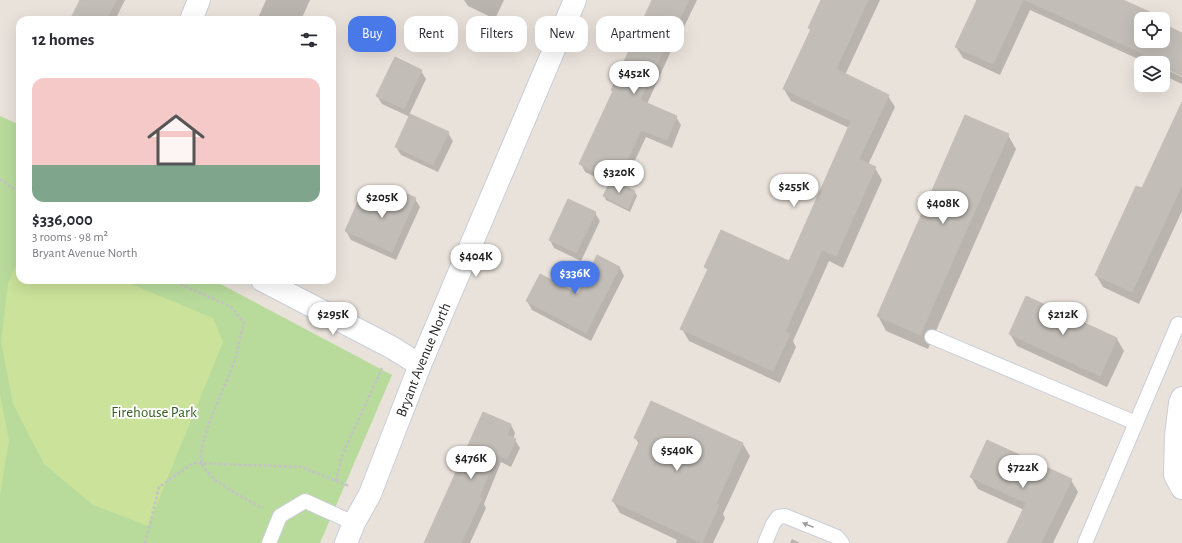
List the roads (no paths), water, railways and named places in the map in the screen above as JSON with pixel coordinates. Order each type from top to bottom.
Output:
[{"type":"street","points":[[193,16],[199,0]]},
{"type":"street","name":"Bryant Avenue North","points":[[346,543],[354,523],[370,494],[420,365],[575,0]]},
{"type":"street","points":[[270,284],[391,347],[420,365]]},
{"type":"street","points":[[1182,398],[1176,436],[1175,475],[1182,488]]},
{"type":"lane","points":[[1085,543],[1178,324]]},
{"type":"lane","points":[[932,337],[1136,423]]},
{"type":"lane","points":[[269,543],[280,516],[305,501],[354,523]]},
{"type":"lane","points":[[765,543],[773,524],[778,517],[785,516],[837,537],[842,543]]},
{"type":"park label","name":"Firehouse Park","points":[[154,412]]}]
